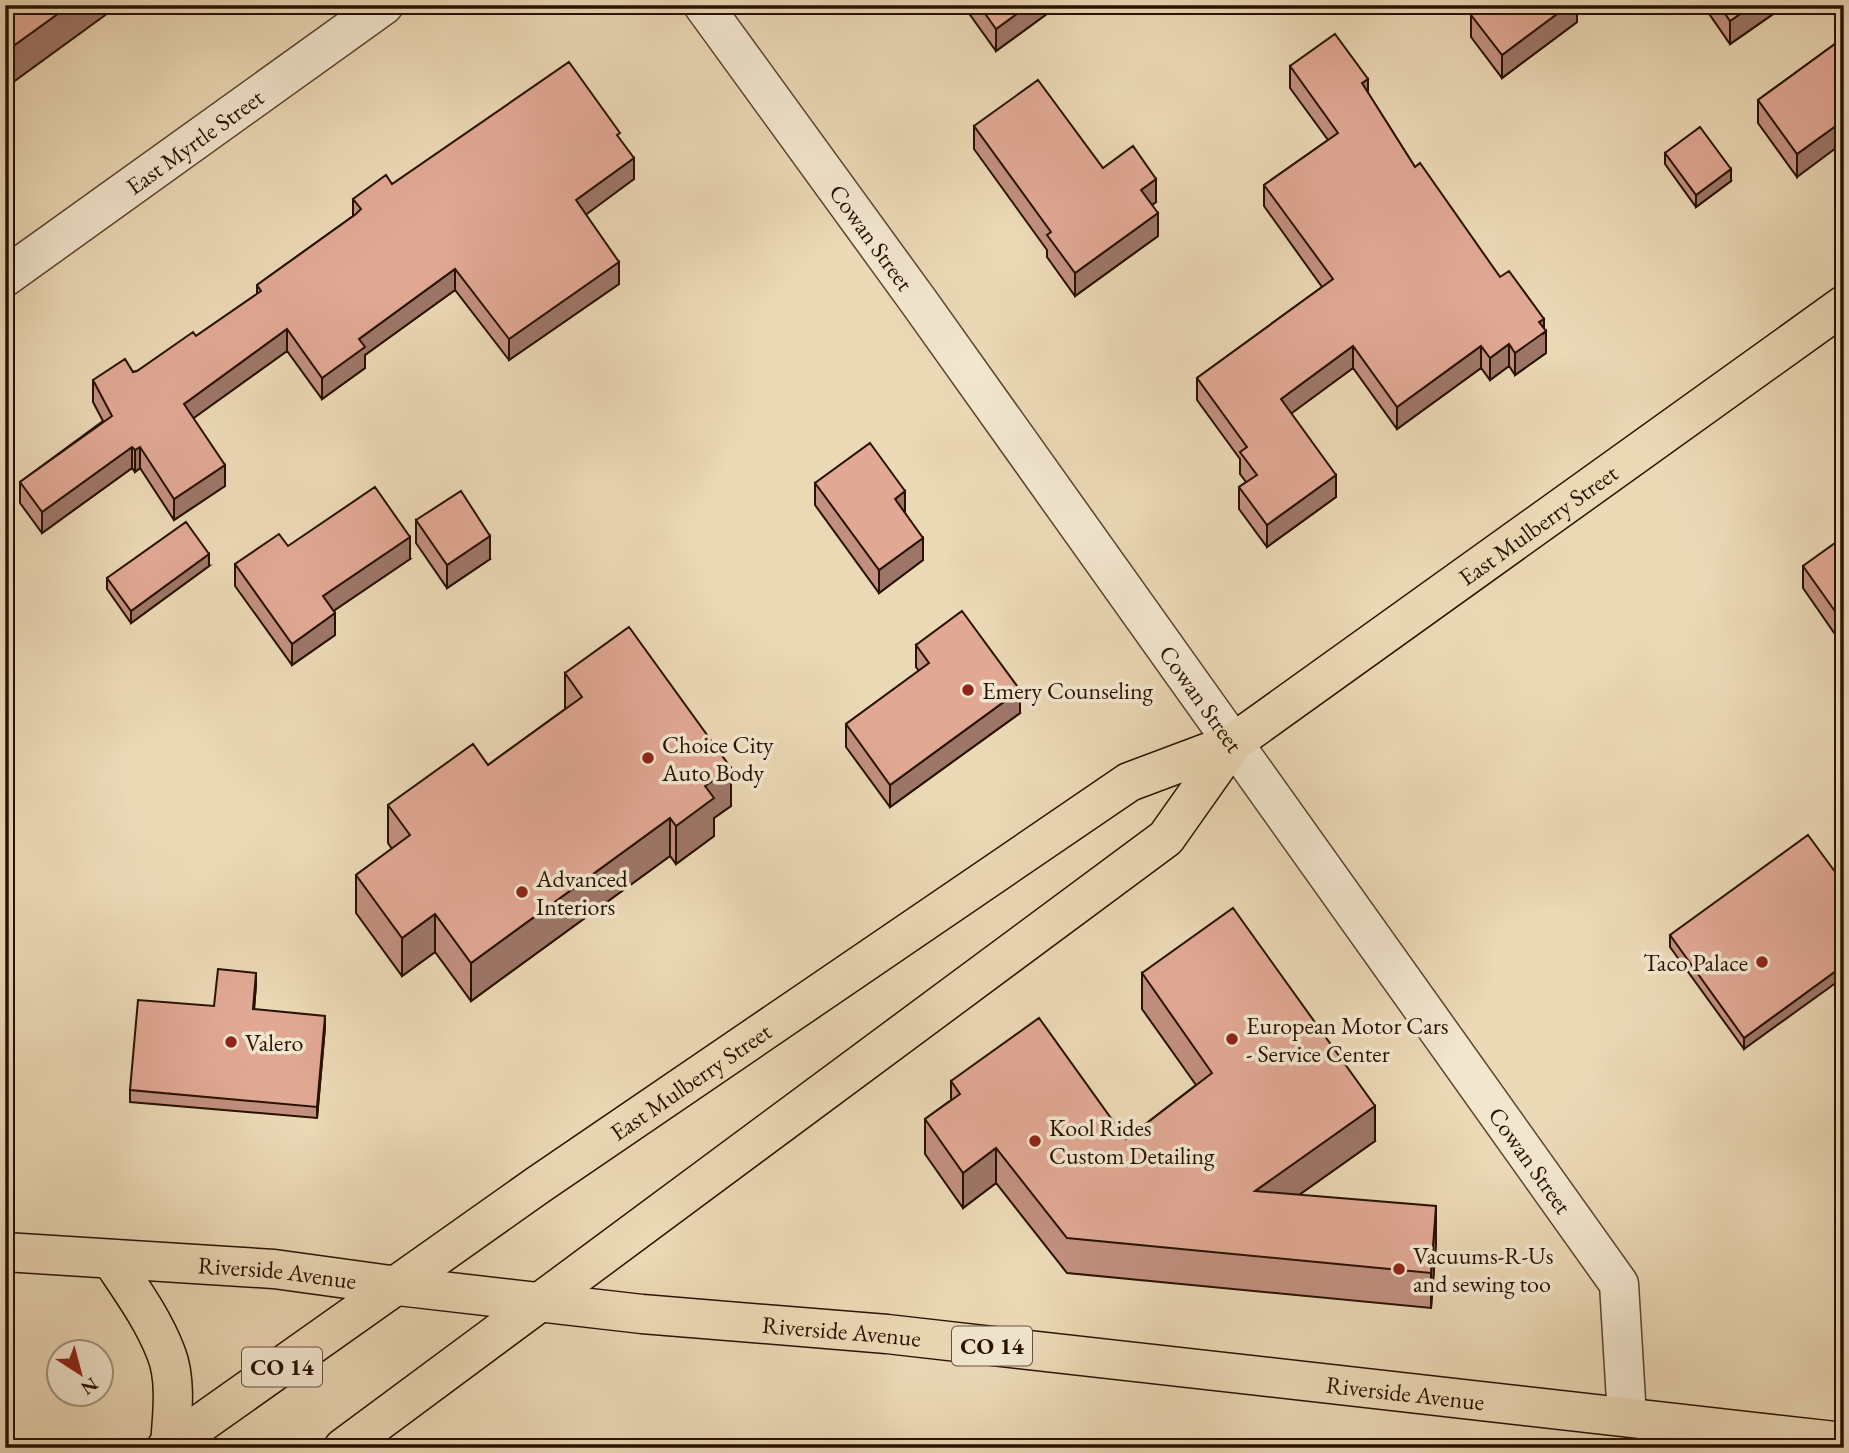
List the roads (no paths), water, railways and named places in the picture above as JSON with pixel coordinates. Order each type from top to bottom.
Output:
[{"type":"main road","name":"East Mulberry Street","points":[[168,1447],[538,1185],[1129,782],[1233,743],[1844,305]]},
{"type":"main road","name":"East Mulberry Street","points":[[343,1448],[1166,838],[1233,743]]},
{"type":"main road","name":"Riverside Avenue","points":[[5,1252],[274,1269],[653,1315],[887,1334],[1844,1442]]},
{"type":"main road","points":[[111,1259],[148,1315],[167,1355],[173,1404],[168,1447]]},
{"type":"street","name":"East Myrtle Street","points":[[5,277],[384,5]]},
{"type":"street","name":"Cowan Street","points":[[703,5],[1619,1284],[1627,1417]]},
{"type":"place","name":"Emery Counseling","points":[[968,690]]},
{"type":"place","name":"Choice City Auto Body","points":[[648,758]]},
{"type":"place","name":"Advanced Interiors","points":[[522,892]]},
{"type":"place","name":"Taco Palace","points":[[1762,962]]},
{"type":"place","name":"European Motor Cars - Service Center","points":[[1232,1039]]},
{"type":"place","name":"Valero","points":[[231,1042]]},
{"type":"place","name":"Kool Rides Custom Detailing","points":[[1035,1141]]},
{"type":"place","name":"Vacuums-R-Us and sewing too","points":[[1399,1269]]}]
